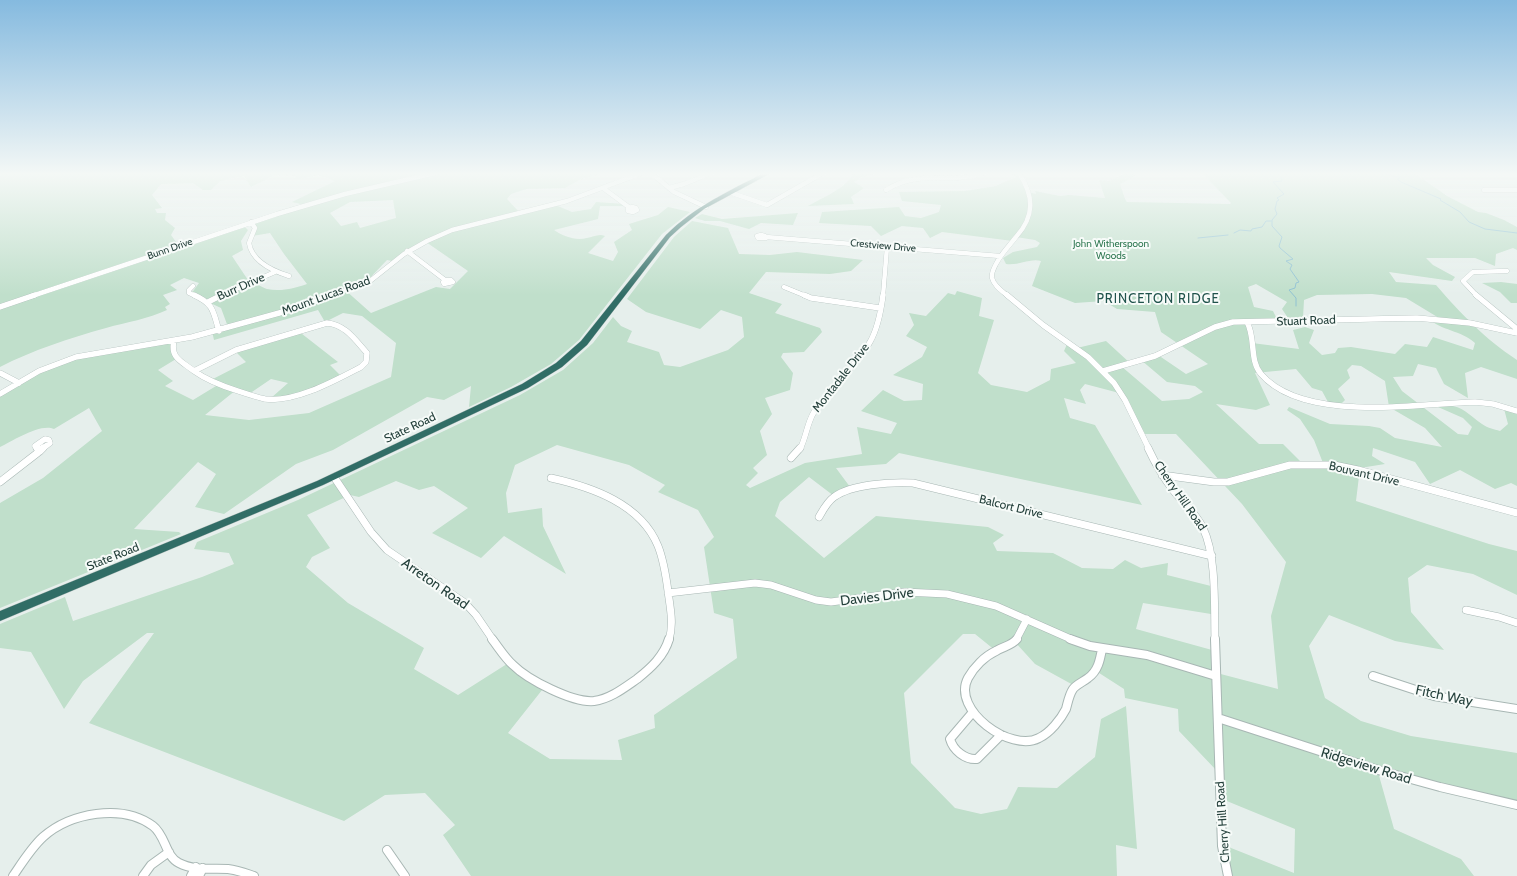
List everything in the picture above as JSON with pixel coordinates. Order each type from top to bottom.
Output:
[{"type":"highway","name":"State Road","points":[[0,616],[334,477],[506,396],[559,365],[576,351],[590,336],[668,236],[684,221],[695,214]]},
{"type":"street","name":"Bunn Drive","points":[[0,307],[279,214]]},
{"type":"street","name":"Mount Lucas Road","points":[[0,394],[49,367],[76,357],[174,340],[219,330],[301,307],[374,279],[408,251],[435,237],[459,227],[513,214]]},
{"type":"street","name":"Cherry Hill Road","points":[[1028,214],[1028,219],[1023,230],[1000,256],[992,275],[992,281],[1043,325],[1083,353],[1103,371],[1125,400],[1162,475],[1203,527],[1209,542],[1212,556],[1222,846],[1228,876]]},
{"type":"street","points":[[252,222],[255,228],[249,243],[250,249],[260,262],[275,272],[289,276]]},
{"type":"street","name":"Crestview Drive","points":[[766,236],[1000,256]]},
{"type":"street","name":"Montadale Drive","points":[[791,458],[803,446],[809,421],[816,409],[870,343],[878,322],[887,246]]},
{"type":"street","points":[[408,251],[443,279]]},
{"type":"street","points":[[1507,271],[1473,272],[1464,280],[1472,292],[1517,329]]},
{"type":"street","name":"Burr Drive","points":[[208,302],[275,272]]},
{"type":"street","points":[[193,286],[189,290],[189,293],[208,302],[213,309],[219,330]]},
{"type":"street","points":[[784,287],[811,298],[880,308]]},
{"type":"street","name":"Stuart Road","points":[[1103,371],[1155,356],[1220,325],[1247,322],[1418,318],[1463,322],[1517,333]]},
{"type":"street","points":[[1247,322],[1252,332],[1255,363],[1261,375],[1275,387],[1301,399],[1317,403],[1346,406],[1475,402],[1494,404],[1517,411]]},
{"type":"street","points":[[174,340],[172,348],[175,357],[193,371],[218,386],[261,398],[278,399],[313,390],[357,370],[366,362],[367,354],[343,328],[334,323],[327,323],[236,350],[193,371]]},
{"type":"street","points":[[0,373],[19,383]]},
{"type":"street","points":[[0,482],[40,451]]},
{"type":"street","name":"Bouvant Drive","points":[[1162,475],[1221,482],[1235,480],[1290,465],[1334,465],[1358,470],[1517,513]]},
{"type":"street","name":"Arreton Road","points":[[334,477],[371,532],[387,550],[407,566],[472,609],[508,660],[521,673],[572,699],[587,702],[610,697],[650,669],[657,662],[666,648],[672,624],[664,564],[651,534],[632,512],[615,500],[596,490],[576,483],[551,478]]},
{"type":"street","name":"Balcort Drive","points":[[819,517],[832,499],[840,493],[884,484],[913,483],[1212,556]]},
{"type":"street","name":"Davies Drive","points":[[668,593],[755,583],[771,585],[816,600],[831,602],[888,593],[934,592],[980,601],[1027,619],[1066,637],[1102,648],[1151,657],[1216,676]]},
{"type":"street","points":[[1466,610],[1499,617],[1517,623]]},
{"type":"street","points":[[1027,619],[1012,645],[993,653],[968,677],[966,682],[966,700],[973,712],[1001,736],[1023,742],[1031,741],[1043,736],[1064,714],[1069,696],[1075,686],[1090,677],[1096,670],[1102,648]]},
{"type":"street","name":"Fitch Way","points":[[1373,676],[1434,696],[1517,709]]},
{"type":"street","points":[[973,712],[950,739],[952,745],[968,758],[974,760],[977,759],[1001,736]]},
{"type":"street","name":"Ridgeview Road","points":[[1218,718],[1378,770],[1440,787],[1517,805]]},
{"type":"street","points":[[13,876],[35,845],[50,831],[68,821],[106,814],[122,813],[130,815],[155,827],[169,852],[177,862],[199,870],[229,870],[254,876]]},
{"type":"street","points":[[387,850],[405,876]]},
{"type":"street","points":[[143,876],[151,865],[169,852]]},
{"type":"street","points":[[190,876],[199,870]]},
{"type":"green space","points":[[0,214],[166,214],[165,220],[175,228],[171,235],[179,246],[242,224],[248,230],[241,241],[243,250],[232,256],[250,283],[257,284],[267,289],[283,290],[307,284],[270,233],[252,236],[255,230],[251,222],[277,214],[331,214],[341,226],[357,222],[360,228],[396,218],[395,214],[599,214],[598,219],[554,230],[565,236],[574,238],[583,239],[598,235],[605,236],[588,253],[613,261],[618,252],[614,242],[632,230],[629,224],[659,214],[688,214],[662,234],[579,340],[551,364],[511,387],[469,407],[471,386],[444,400],[427,397],[333,450],[296,464],[224,514],[195,507],[216,474],[198,462],[134,529],[179,532],[181,534],[0,608],[0,503],[43,478],[102,431],[89,408],[54,429],[41,428],[34,430],[0,447],[0,395],[50,367],[79,357],[174,339],[176,359],[158,370],[173,381],[165,386],[193,400],[216,386],[209,381],[246,362],[234,350],[297,330],[338,362],[330,365],[342,377],[307,392],[271,398],[288,383],[271,379],[249,394],[236,390],[205,415],[249,420],[309,413],[391,377],[396,343],[362,316],[343,313],[325,322],[318,310],[214,340],[212,331],[228,327],[221,308],[191,294],[199,283],[184,278],[170,285],[177,290],[163,295],[170,304],[165,307],[167,310],[145,318],[65,340],[25,355],[0,367]],"holes":[[[426,242],[468,271],[450,289],[436,287],[371,313],[344,289],[365,283],[387,260],[392,261]]]},
{"type":"green space","points":[[702,214],[722,219],[798,214],[793,225],[761,223],[749,229],[720,221],[705,221],[695,218]]},
{"type":"green space","name":"John Witherspoon Woods","points":[[821,214],[904,214],[905,216],[921,218],[933,214],[1488,214],[1517,227],[1517,250],[1513,248],[1496,254],[1495,266],[1475,258],[1426,258],[1433,265],[1455,277],[1452,281],[1389,272],[1396,282],[1436,285],[1474,326],[1517,360],[1517,379],[1481,367],[1465,373],[1468,398],[1444,384],[1436,368],[1418,364],[1413,376],[1393,377],[1402,391],[1458,434],[1468,435],[1472,427],[1463,418],[1438,407],[1457,407],[1484,425],[1500,431],[1508,424],[1503,405],[1517,410],[1517,486],[1511,483],[1495,489],[1460,470],[1430,484],[1415,462],[1373,448],[1372,456],[1385,464],[1360,468],[1356,501],[1489,544],[1517,551],[1517,595],[1473,574],[1427,565],[1408,578],[1411,612],[1444,650],[1395,641],[1329,615],[1309,646],[1325,698],[1361,721],[1411,736],[1517,753],[1517,806],[1378,772],[1394,829],[1461,859],[1474,876],[1232,876],[1221,844],[1294,873],[1295,829],[1217,797],[1217,771],[1179,731],[1178,709],[1125,698],[1124,689],[1096,671],[1075,686],[1035,664],[1015,642],[996,651],[975,634],[963,634],[904,693],[911,763],[955,808],[981,814],[1007,809],[1018,787],[1057,788],[1095,757],[1101,719],[1126,706],[1137,849],[1116,845],[1117,876],[471,876],[443,835],[455,825],[425,793],[385,795],[344,821],[89,723],[154,633],[147,633],[83,681],[64,709],[31,652],[0,648],[0,624],[65,597],[73,621],[202,577],[234,564],[229,553],[194,549],[197,542],[298,500],[520,395],[563,370],[593,343],[613,317],[621,326],[632,331],[627,342],[659,352],[664,365],[680,367],[728,350],[744,337],[742,317],[721,310],[700,329],[646,312],[627,299],[674,237],[692,221],[728,228],[739,254],[770,255],[797,252],[863,260],[851,271],[830,274],[766,272],[749,293],[782,304],[775,313],[820,328],[822,332],[804,352],[783,353],[781,357],[793,373],[790,390],[765,398],[772,414],[760,431],[767,455],[753,468],[758,473],[746,485],[750,488],[805,463],[862,454],[857,427],[891,434],[897,423],[861,411],[883,390],[904,401],[922,400],[923,384],[893,375],[922,357],[927,347],[906,336],[914,325],[909,313],[926,316],[948,293],[955,295],[957,291],[982,298],[979,316],[994,320],[978,373],[991,385],[1027,392],[1050,380],[1051,369],[1076,363],[1064,351],[1068,342],[1077,348],[1106,341],[1130,363],[1121,366],[1162,401],[1189,399],[1203,392],[1195,386],[1167,382],[1141,360],[1158,355],[1186,374],[1208,364],[1161,332],[1155,312],[1117,309],[1104,301],[1075,303],[1032,286],[1041,261],[1033,260],[1015,264],[1006,264],[1003,258],[1013,252],[1037,247],[1040,243],[1035,240],[1016,237],[1013,241],[942,232],[930,238],[923,228],[902,226],[881,236],[871,226],[819,223]],"holes":[[[1256,284],[1287,302],[1282,309],[1288,318],[1303,318],[1304,300],[1317,295],[1372,294],[1406,298],[1439,318],[1428,318],[1439,326],[1464,335],[1475,343],[1473,350],[1433,337],[1427,347],[1405,344],[1395,354],[1351,347],[1338,348],[1335,353],[1322,355],[1309,343],[1314,330],[1305,327],[1293,330],[1299,349],[1252,343],[1246,322],[1278,321],[1273,311],[1254,307],[1248,287]],[[1352,365],[1361,366],[1385,381],[1389,407],[1425,428],[1442,447],[1395,438],[1380,428],[1330,424],[1289,407],[1287,410],[1300,419],[1314,440],[1323,463],[1302,463],[1283,444],[1259,444],[1216,404],[1256,410],[1270,405],[1255,373],[1296,369],[1312,388],[1322,391],[1328,402],[1341,404],[1345,400],[1338,389],[1350,378],[1347,370]],[[1085,384],[1123,394],[1145,434],[1176,434],[1242,504],[1286,562],[1271,616],[1278,689],[1213,672],[1212,650],[1136,629],[1143,603],[1211,614],[1211,586],[1167,575],[1168,563],[1141,568],[1125,560],[1113,569],[1082,568],[1053,553],[997,551],[993,543],[1004,535],[988,527],[876,516],[824,558],[775,516],[780,502],[809,477],[834,496],[853,491],[836,468],[886,464],[899,453],[1142,505],[1095,425],[1070,418],[1064,398],[1086,404],[1080,390]],[[557,445],[629,465],[665,485],[658,492],[698,510],[714,537],[704,547],[714,613],[733,619],[737,658],[654,715],[655,728],[618,740],[622,760],[550,759],[508,733],[546,685],[510,662],[458,695],[414,669],[424,648],[348,603],[306,567],[312,557],[330,548],[307,515],[350,495],[359,497],[396,481],[419,490],[434,486],[468,508],[432,533],[481,558],[504,536],[566,574],[543,526],[542,508],[508,513],[506,493],[515,465]]]},
{"type":"green space","points":[[1501,282],[1517,284],[1517,303],[1511,303],[1500,292],[1482,283]]},
{"type":"waterway","points":[[1277,214],[1272,220],[1272,226],[1282,237],[1279,246],[1280,248],[1293,259],[1286,261],[1292,265],[1290,269],[1299,282],[1296,283],[1295,288],[1289,290],[1296,298],[1296,306]]},
{"type":"waterway","points":[[1462,214],[1469,222],[1485,229],[1517,233]]},
{"type":"waterway","points":[[1234,233],[1240,230],[1251,231],[1252,229],[1262,227],[1266,221],[1271,221]]},
{"type":"waterway","points":[[1198,238],[1228,235]]},
{"type":"district","name":"PRINCETON RIDGE","points":[[1158,299]]}]
